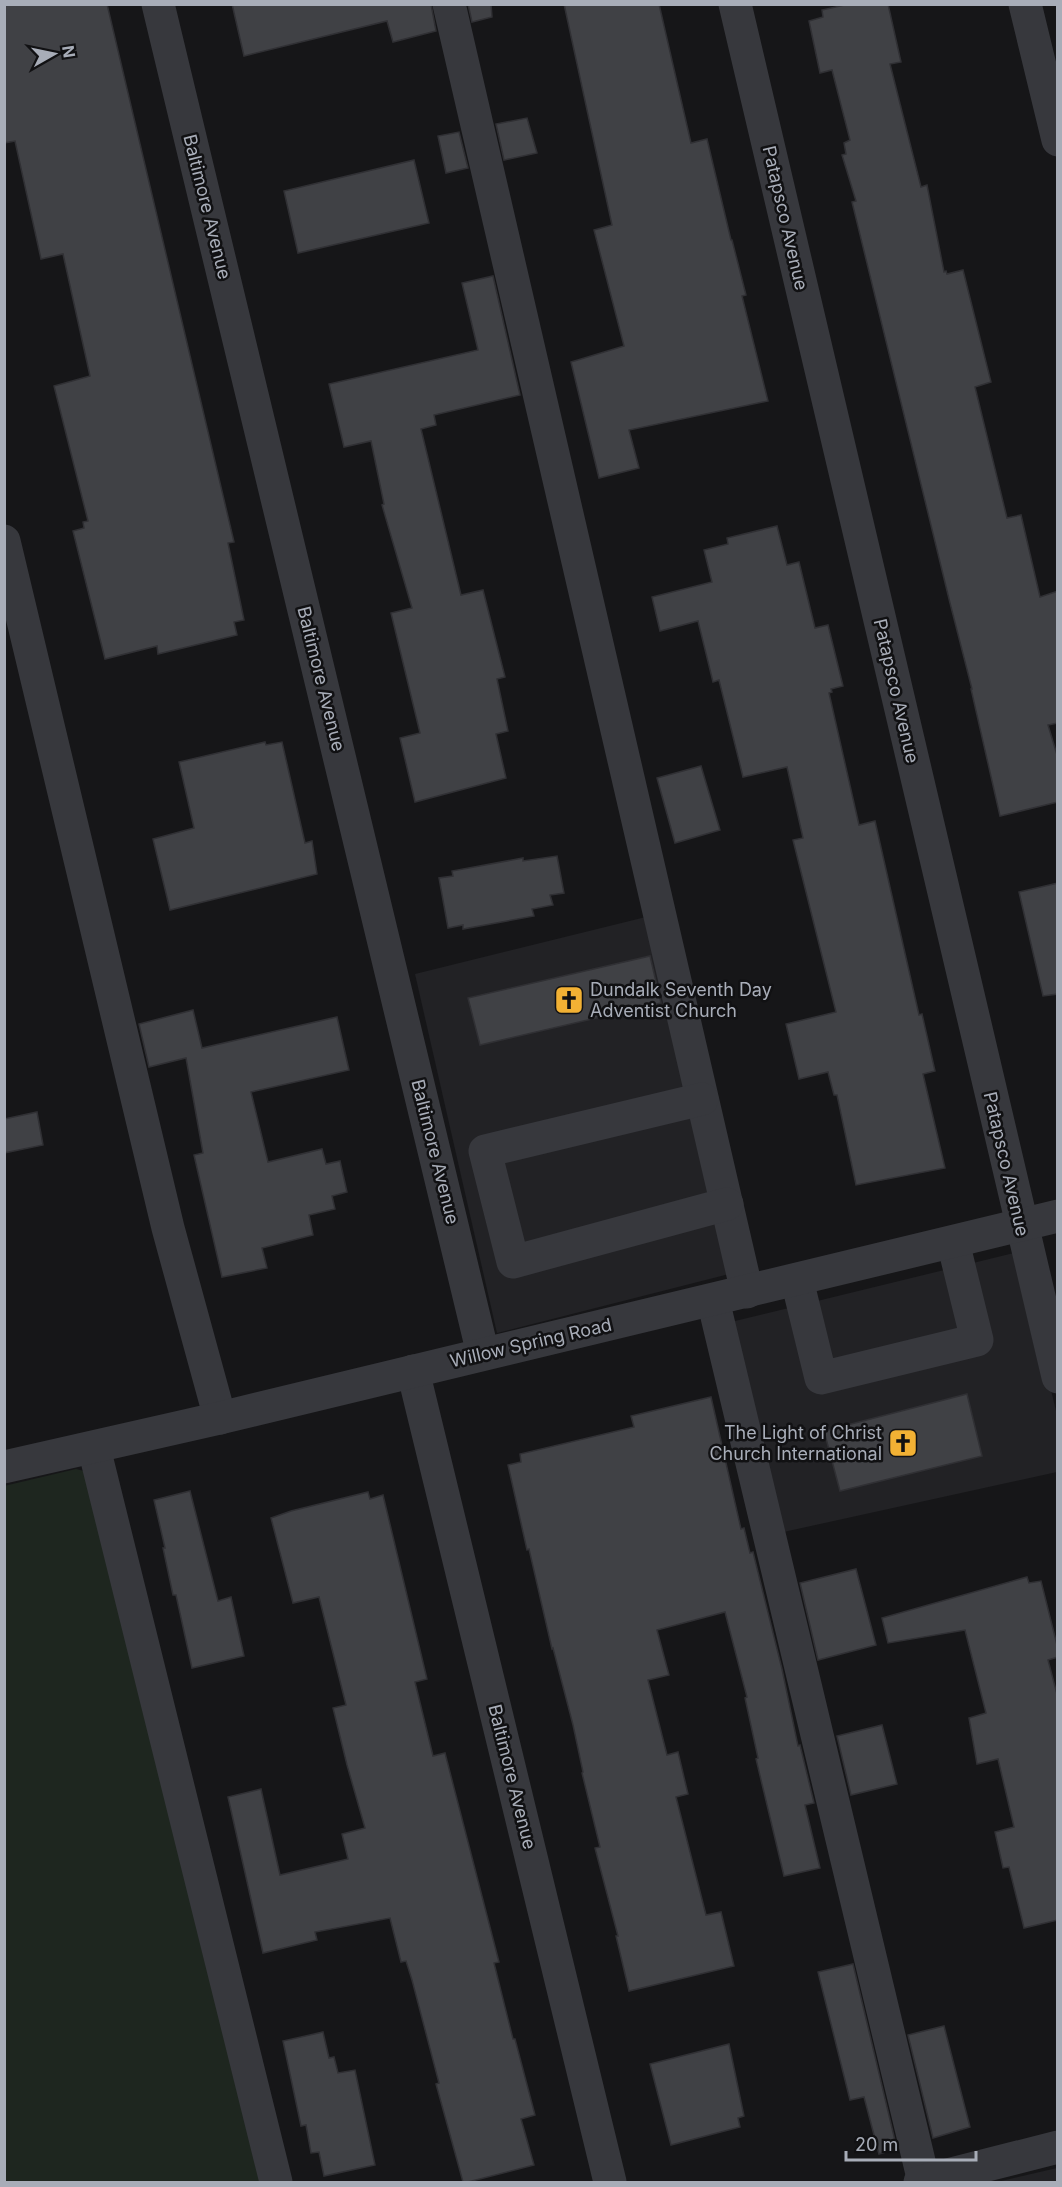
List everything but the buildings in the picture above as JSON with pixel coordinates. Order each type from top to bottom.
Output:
[{"type":"street","name":"Baltimore Avenue","points":[[158,4],[483,1354]]},
{"type":"street","points":[[449,4],[747,1292]]},
{"type":"street","name":"Patapsco Avenue","points":[[735,4],[1058,1377]]},
{"type":"street","points":[[1025,4],[1058,140]]},
{"type":"street","points":[[4,541],[165,1216],[220,1418]]},
{"type":"street","points":[[702,1099],[485,1151],[513,1263],[727,1204]]},
{"type":"street","name":"Willow Spring Road","points":[[4,1467],[220,1418],[1058,1216]]},
{"type":"street","points":[[797,1280],[821,1378],[977,1340],[952,1242]]},
{"type":"street","points":[[713,1300],[937,2180],[1058,2147]]},
{"type":"street","name":"Baltimore Avenue","points":[[413,1371],[610,2182]]},
{"type":"street","points":[[94,1448],[276,2182]]},
{"type":"shaded area","points":[[654,915],[737,1272],[497,1333],[415,974]]},
{"type":"shaded area","points":[[1018,1252],[1057,1415],[1057,1472],[779,1533],[731,1322]]},
{"type":"shaded area","points":[[76,1469],[88,1472],[267,2182],[5,2182],[4,1486]]},
{"type":"shaded area","points":[[1057,2168],[1057,2182],[997,2182]]},
{"type":"place","name":"Dundalk Seventh Day Adventist Church","points":[[569,1000]]},
{"type":"place","name":"The Light of Christ Church International","points":[[903,1443]]}]
